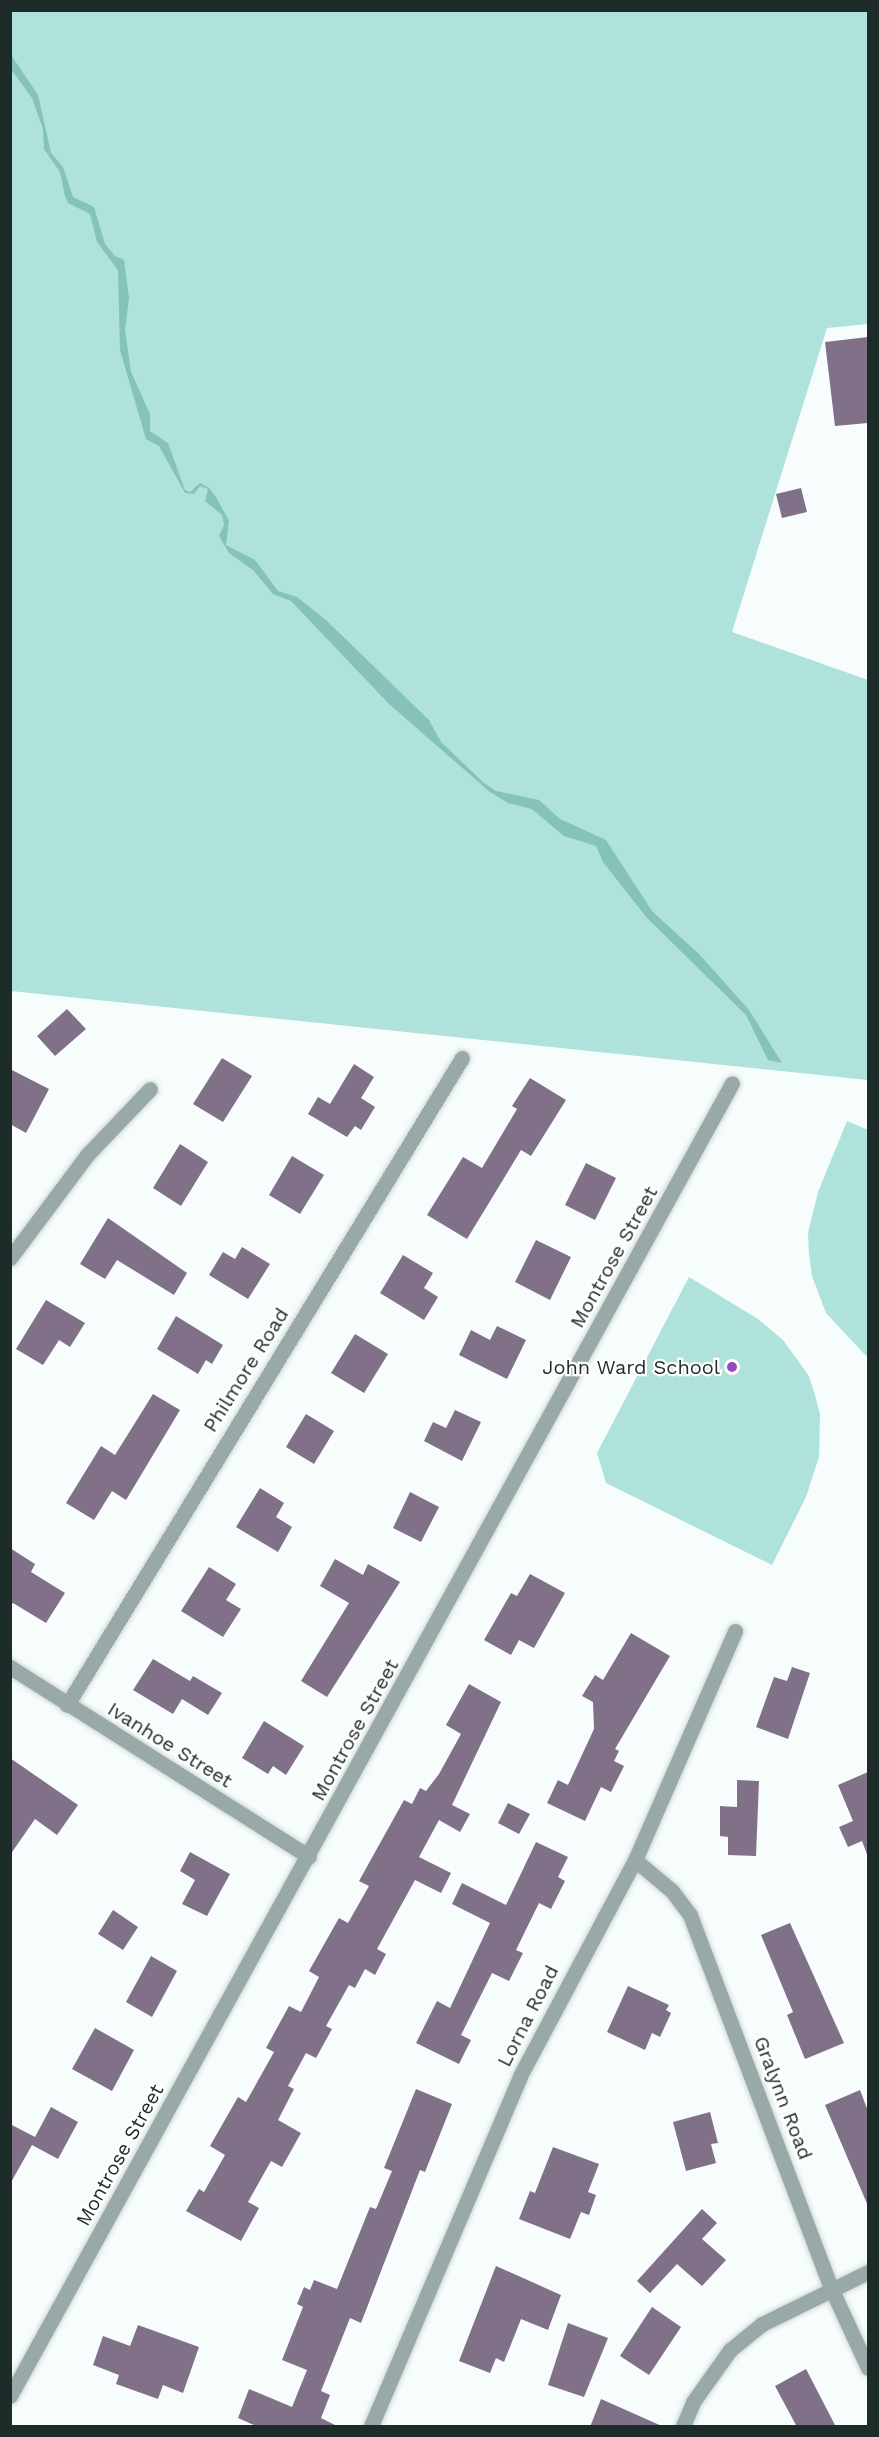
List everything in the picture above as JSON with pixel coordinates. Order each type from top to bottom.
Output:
[{"type":"street","name":"Philmore Road","points":[[67,1705],[462,1058]]},
{"type":"street","name":"Montrose Street","points":[[10,2396],[309,1857],[732,1083]]},
{"type":"street","points":[[10,1258],[87,1155],[150,1089]]},
{"type":"street","name":"Lorna Road","points":[[371,2427],[520,2076],[635,1860],[735,1631]]},
{"type":"street","name":"Ivanhoe Street","points":[[10,1666],[67,1705],[309,1857]]},
{"type":"street","name":"Gralynn Road","points":[[635,1860],[672,1891],[690,1915],[831,2288],[868,2368]]},
{"type":"street","points":[[683,2427],[693,2402],[730,2350],[762,2324],[831,2288],[868,2272]]},
{"type":"shaded area","points":[[11,11],[868,11],[868,324],[827,328],[732,632],[868,680],[868,1080],[11,991]]},
{"type":"shaded area","points":[[11,55],[38,95],[51,153],[63,167],[73,197],[94,207],[105,244],[115,256],[124,260],[129,298],[125,330],[131,372],[150,414],[150,431],[168,443],[185,490],[190,492],[200,483],[209,488],[216,497],[229,521],[226,545],[255,560],[278,591],[297,597],[326,620],[429,720],[441,742],[484,783],[496,791],[539,800],[560,819],[606,840],[652,911],[700,955],[749,1010],[782,1063],[768,1060],[746,1015],[647,918],[603,862],[596,846],[564,836],[532,809],[508,803],[490,792],[389,704],[291,601],[273,594],[253,570],[229,553],[219,536],[224,525],[222,515],[205,501],[208,489],[200,486],[194,494],[185,493],[159,446],[146,439],[120,350],[118,270],[97,242],[90,214],[68,203],[60,172],[44,149],[43,129],[32,98],[11,69]]},
{"type":"shaded area","points":[[847,1121],[868,1130],[868,1358],[826,1313],[812,1276],[809,1254],[808,1233],[818,1192]]},
{"type":"shaded area","points":[[689,1277],[758,1319],[783,1340],[809,1376],[815,1395],[820,1414],[819,1457],[806,1497],[772,1565],[606,1483],[597,1453]]},
{"type":"building","points":[[868,337],[868,423],[835,426],[825,342]]},
{"type":"building","points":[[801,488],[807,512],[782,518],[776,494]]},
{"type":"building","points":[[67,1009],[86,1029],[55,1056],[37,1036]]},
{"type":"building","points":[[222,1058],[252,1076],[223,1122],[193,1104]]},
{"type":"building","points":[[354,1064],[374,1077],[361,1098],[375,1107],[361,1130],[355,1126],[347,1137],[308,1114],[318,1097],[330,1104]]},
{"type":"building","points":[[10,1069],[49,1089],[26,1133],[10,1124]]},
{"type":"building","points":[[530,1078],[566,1100],[531,1156],[521,1150],[467,1239],[427,1215],[463,1157],[482,1168],[517,1109],[512,1106]]},
{"type":"building","points":[[180,1144],[208,1162],[181,1206],[153,1188]]},
{"type":"building","points":[[292,1156],[324,1175],[300,1214],[269,1195]]},
{"type":"building","points":[[586,1163],[616,1178],[595,1220],[565,1205]]},
{"type":"building","points":[[108,1218],[187,1273],[174,1295],[117,1260],[105,1279],[80,1264]]},
{"type":"building","points":[[536,1240],[571,1257],[550,1300],[515,1282]]},
{"type":"building","points":[[242,1247],[270,1264],[248,1299],[209,1275],[223,1252],[235,1259]]},
{"type":"building","points":[[403,1255],[433,1273],[424,1288],[438,1297],[424,1320],[380,1293]]},
{"type":"building","points":[[46,1300],[85,1323],[70,1347],[59,1340],[43,1365],[16,1349]]},
{"type":"building","points":[[176,1316],[223,1345],[212,1364],[206,1360],[198,1374],[157,1349]]},
{"type":"building","points":[[497,1326],[526,1340],[507,1379],[459,1355],[471,1330],[490,1340]]},
{"type":"building","points":[[355,1334],[388,1354],[364,1393],[331,1373]]},
{"type":"building","points":[[153,1394],[180,1410],[126,1500],[112,1491],[94,1520],[66,1503],[101,1446],[115,1455]]},
{"type":"building","points":[[455,1410],[481,1422],[462,1461],[424,1441],[433,1422],[446,1428]]},
{"type":"building","points":[[306,1414],[334,1431],[314,1464],[286,1447]]},
{"type":"building","points":[[260,1488],[284,1503],[276,1517],[292,1527],[278,1552],[236,1527]]},
{"type":"building","points":[[410,1492],[439,1507],[421,1542],[393,1528]]},
{"type":"building","points":[[10,1548],[35,1564],[31,1572],[65,1593],[46,1623],[13,1603],[10,1606]]},
{"type":"building","points":[[335,1559],[363,1575],[368,1564],[400,1582],[327,1697],[301,1681],[349,1603],[320,1586]]},
{"type":"building","points":[[209,1567],[236,1584],[226,1600],[241,1609],[223,1637],[181,1611]]},
{"type":"building","points":[[530,1574],[565,1593],[534,1648],[519,1640],[511,1655],[484,1640],[511,1593],[517,1596]]},
{"type":"building","points":[[631,1633],[670,1656],[615,1749],[619,1751],[614,1761],[624,1766],[611,1792],[601,1787],[585,1821],[547,1803],[558,1780],[568,1785],[594,1729],[593,1702],[582,1696],[595,1675],[603,1680]]},
{"type":"building","points":[[153,1659],[190,1681],[193,1676],[222,1693],[208,1715],[182,1699],[173,1714],[133,1690]]},
{"type":"building","points":[[792,1667],[810,1673],[788,1739],[756,1727],[774,1677],[787,1681]]},
{"type":"building","points":[[469,1684],[501,1702],[452,1805],[470,1814],[460,1832],[439,1820],[419,1857],[451,1873],[441,1893],[415,1880],[377,1949],[386,1954],[375,1975],[365,1969],[355,1988],[349,1985],[326,2026],[332,2029],[316,2058],[306,2053],[288,2086],[294,2089],[278,2120],[301,2133],[282,2167],[271,2161],[248,2202],[259,2208],[241,2241],[186,2211],[199,2189],[204,2192],[225,2155],[210,2146],[238,2097],[246,2102],[274,2052],[266,2048],[289,2006],[301,2012],[319,1977],[309,1971],[339,1918],[348,1923],[369,1886],[359,1881],[404,1800],[412,1804],[420,1788],[426,1791],[439,1774],[461,1734],[446,1725]]},
{"type":"building","points":[[264,1721],[304,1746],[286,1775],[273,1766],[268,1774],[242,1758]]},
{"type":"building","points":[[10,1758],[78,1805],[57,1835],[35,1819],[10,1855]]},
{"type":"building","points":[[868,1772],[868,1857],[862,1841],[848,1847],[839,1827],[853,1821],[838,1785]]},
{"type":"building","points":[[737,1780],[759,1781],[756,1856],[728,1855],[728,1837],[720,1836],[720,1806],[737,1807]]},
{"type":"building","points":[[508,1803],[530,1814],[519,1834],[498,1823]]},
{"type":"building","points":[[536,1842],[568,1857],[558,1877],[565,1881],[551,1909],[539,1903],[516,1950],[523,1953],[509,1981],[492,1973],[461,2035],[471,2040],[459,2064],[416,2043],[437,2001],[450,2008],[490,1923],[452,1904],[462,1883],[506,1905]]},
{"type":"building","points":[[190,1852],[230,1874],[207,1916],[182,1904],[195,1880],[180,1871]]},
{"type":"building","points":[[113,1910],[138,1927],[123,1950],[98,1934]]},
{"type":"building","points":[[790,1923],[844,2043],[805,2059],[787,2015],[793,2012],[761,1935]]},
{"type":"building","points":[[151,1956],[177,1971],[152,2017],[126,2002]]},
{"type":"building","points":[[628,1986],[669,2005],[666,2010],[671,2013],[660,2037],[652,2033],[645,2050],[607,2032]]},
{"type":"building","points":[[95,2028],[134,2050],[112,2091],[72,2069]]},
{"type":"building","points":[[416,2089],[452,2104],[425,2172],[420,2170],[361,2323],[350,2318],[321,2391],[330,2395],[321,2418],[339,2427],[258,2427],[238,2418],[249,2389],[292,2407],[307,2370],[282,2360],[303,2307],[297,2304],[304,2287],[310,2290],[314,2280],[337,2289],[370,2207],[376,2209],[392,2171],[384,2168]]},
{"type":"building","points":[[860,2090],[868,2111],[868,2206],[825,2105]]},
{"type":"building","points":[[51,2107],[78,2122],[58,2159],[32,2145],[10,2184],[10,2124],[35,2137]]},
{"type":"building","points":[[710,2112],[718,2143],[711,2144],[716,2163],[686,2171],[673,2122]]},
{"type":"building","points":[[553,2147],[599,2164],[588,2192],[596,2195],[589,2215],[581,2212],[570,2239],[519,2219],[530,2191],[535,2193]]},
{"type":"building","points":[[702,2209],[717,2223],[702,2239],[726,2260],[702,2286],[677,2264],[650,2293],[637,2281]]},
{"type":"building","points":[[496,2266],[561,2295],[548,2330],[521,2319],[504,2362],[496,2358],[490,2373],[459,2361]]},
{"type":"building","points":[[652,2307],[681,2327],[649,2375],[620,2356]]},
{"type":"building","points":[[568,2323],[608,2338],[584,2397],[548,2385]]},
{"type":"building","points":[[138,2325],[199,2347],[183,2393],[163,2385],[158,2399],[116,2384],[119,2375],[93,2365],[103,2336],[130,2346]]},
{"type":"building","points":[[806,2369],[836,2427],[797,2427],[775,2386]]},
{"type":"building","points":[[601,2399],[664,2427],[590,2427]]},
{"type":"place","name":"John Ward School","points":[[732,1367]]}]
